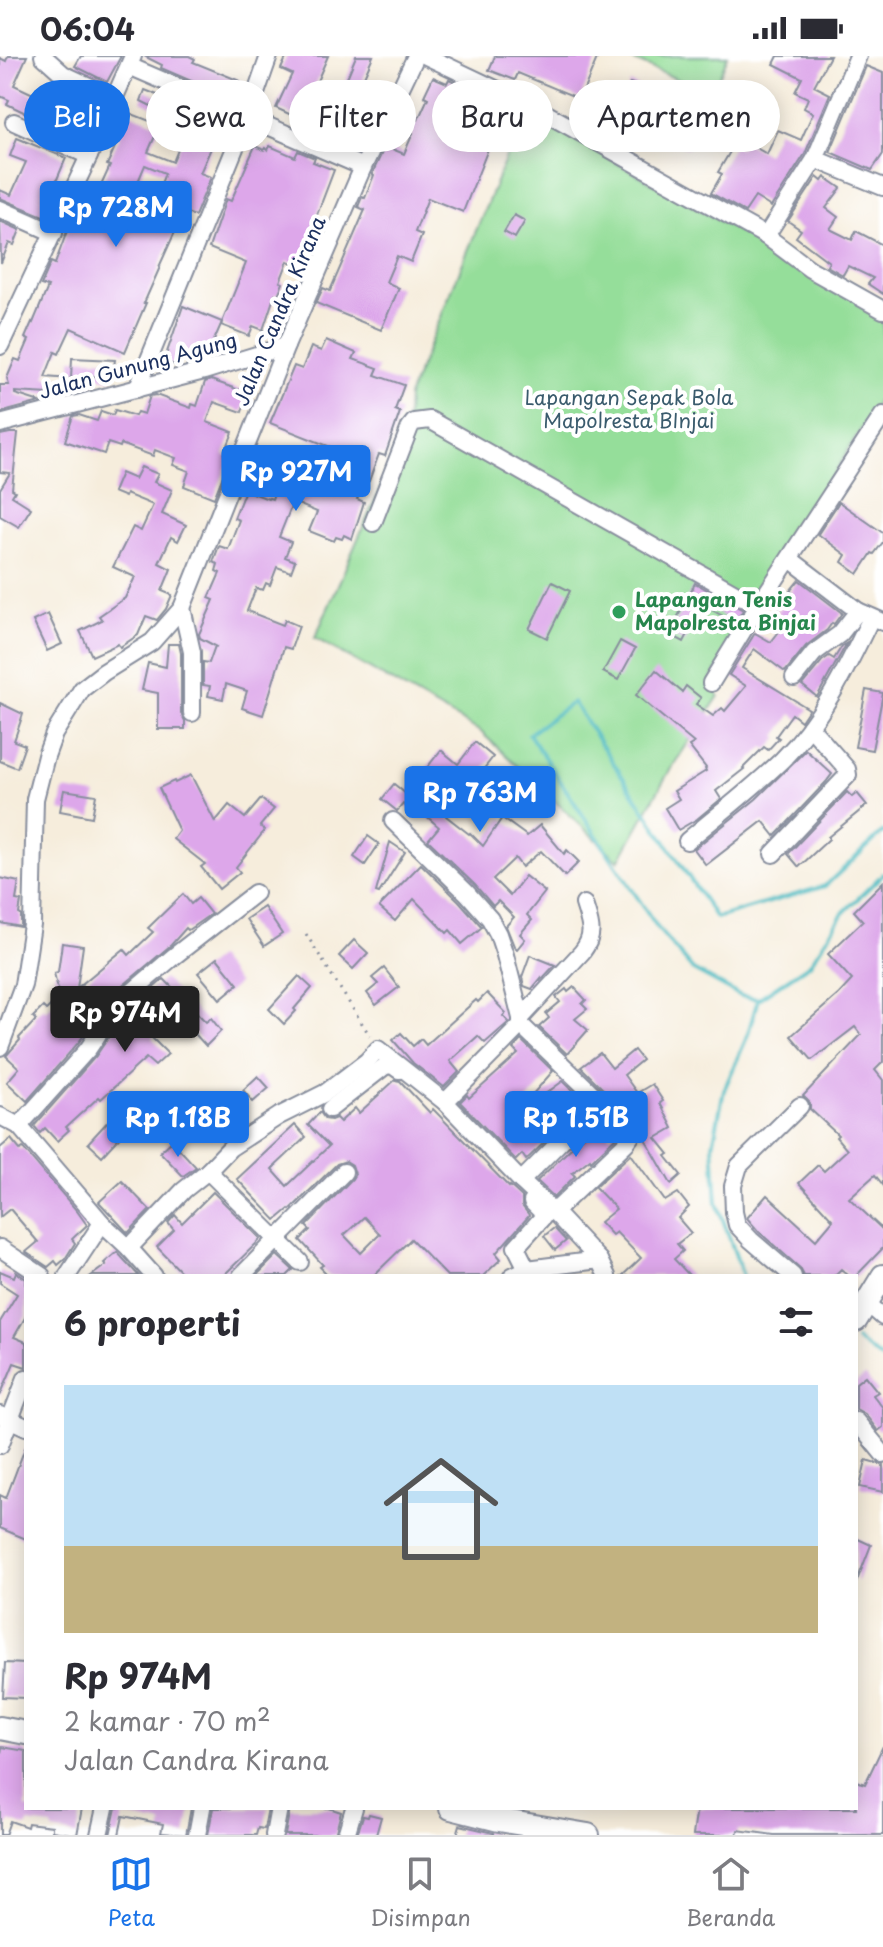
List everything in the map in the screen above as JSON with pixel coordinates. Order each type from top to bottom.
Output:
[{"type":"main road","points":[[864,1313],[883,1276]]},
{"type":"main road","points":[[0,1728],[24,1733]]},
{"type":"main road","points":[[456,1810],[498,1827],[588,1835]]},
{"type":"street","points":[[43,56],[63,74],[76,80]]},
{"type":"street","points":[[261,80],[269,56]]},
{"type":"street","name":"Jalan Candra Kirana","points":[[0,1047],[23,985],[32,925],[35,799],[54,734],[82,689],[152,642],[182,608],[286,346],[363,167],[416,56]]},
{"type":"street","points":[[426,56],[538,109],[766,236],[810,269],[883,310]]},
{"type":"street","points":[[766,236],[815,159],[858,56]]},
{"type":"street","points":[[123,80],[131,61],[171,80]]},
{"type":"street","points":[[14,122],[89,156]]},
{"type":"street","points":[[273,127],[363,167]]},
{"type":"street","points":[[0,346],[91,152]]},
{"type":"street","points":[[137,389],[233,152]]},
{"type":"street","points":[[815,159],[883,187]]},
{"type":"street","points":[[0,209],[54,233]]},
{"type":"street","name":"Jalan Gunung Agung","points":[[0,424],[204,371],[286,346]]},
{"type":"street","points":[[373,523],[410,427],[414,422],[430,420],[758,606]]},
{"type":"street","points":[[711,683],[758,606],[881,425]]},
{"type":"street","points":[[790,559],[871,617]]},
{"type":"street","points":[[182,608],[192,652],[192,713]]},
{"type":"street","points":[[794,678],[814,653],[871,617]]},
{"type":"street","points":[[687,841],[783,759],[810,727],[843,676],[871,617]]},
{"type":"street","points":[[773,854],[848,775],[847,769],[810,727]]},
{"type":"street","points":[[393,821],[490,919],[505,955],[521,1021],[601,1105],[629,1129],[630,1138],[626,1143],[554,1212]]},
{"type":"street","points":[[152,1274],[6,1121],[88,1049],[119,1003],[255,893]]},
{"type":"street","points":[[445,1102],[590,941],[591,927],[584,904]]},
{"type":"street","points":[[129,1248],[184,1190],[230,1148],[279,1116],[325,1093],[378,1049],[445,1102],[599,1260],[606,1274]]},
{"type":"street","points":[[330,1109],[388,1064],[395,1066],[542,1212],[542,1219],[516,1247],[520,1272],[564,1270],[599,1260]]},
{"type":"street","points":[[521,1181],[601,1105]]},
{"type":"street","points":[[791,1274],[737,1225],[733,1186],[739,1166],[800,1106]]},
{"type":"street","points":[[208,1171],[300,1262]]},
{"type":"street","points":[[243,1274],[344,1172]]},
{"type":"street","points":[[68,1274],[102,1223]]},
{"type":"street","points":[[0,1248],[39,1274]]},
{"type":"street","points":[[0,1445],[24,1384]]},
{"type":"street","points":[[858,1423],[883,1454]]},
{"type":"street","points":[[99,1835],[105,1810]]},
{"type":"street","points":[[197,1835],[202,1810]]},
{"type":"street","points":[[274,1835],[279,1810]]},
{"type":"street","points":[[346,1835],[353,1810]]},
{"type":"path","points":[[306,934],[378,1049]]},
{"type":"green space","points":[[623,56],[728,56],[718,80],[679,80]]},
{"type":"green space","name":"Lapangan Sepak Bola Mapolresta BInjai","points":[[553,127],[569,136],[569,152],[598,152],[883,313],[883,392],[710,682],[719,696],[667,775],[619,861],[481,732],[315,638],[392,460],[407,416],[408,397],[508,152],[553,152]]},
{"type":"building","points":[[8,56],[27,56],[14,85],[24,90],[24,112],[7,104],[9,100],[0,96],[0,58],[6,61]]},
{"type":"building","points":[[81,56],[121,56],[108,80],[75,66]]},
{"type":"building","points":[[144,56],[189,56],[195,59],[193,62],[238,80],[189,80],[161,68],[162,65]]},
{"type":"building","points":[[287,56],[328,56],[318,80],[289,80],[292,74],[281,69]]},
{"type":"building","points":[[356,56],[373,56],[363,79],[366,80],[346,80]]},
{"type":"building","points":[[495,56],[598,56],[588,80],[569,80],[569,94],[553,88],[553,80],[535,80],[518,73],[515,80],[489,70]]},
{"type":"building","points":[[778,56],[830,56],[814,86],[830,94],[805,154],[771,207],[755,197],[745,212],[711,193],[722,174],[718,172],[730,152],[780,152],[780,131],[801,140],[813,113],[804,108],[808,98],[795,92],[802,78],[774,64]]},
{"type":"building","points":[[866,66],[883,73],[883,154],[872,170],[830,152]]},
{"type":"building","points":[[433,77],[440,80],[432,80],[432,152],[487,152],[463,212],[428,198],[415,232],[422,235],[411,262],[397,256],[386,282],[399,288],[381,330],[316,303],[323,288],[330,291],[365,210],[358,207],[362,197],[365,198],[382,152],[416,152],[416,119],[428,98],[424,96]]},
{"type":"building","points":[[289,80],[289,114],[276,108]]},
{"type":"building","points":[[130,113],[146,119],[146,152],[173,162],[177,152],[209,152],[200,173],[211,177],[195,216],[184,212],[125,352],[71,328],[59,354],[55,352],[45,377],[71,379],[72,358],[115,360],[112,379],[93,376],[92,386],[79,385],[79,392],[68,395],[15,392],[40,402],[0,413],[0,385],[9,385],[7,378],[15,359],[20,361],[29,340],[25,338],[48,287],[41,285],[51,262],[55,264],[70,223],[78,226],[90,199],[94,201],[113,152],[130,152]],"holes":[[[145,165],[165,173],[157,194],[137,184]]]},
{"type":"building","points":[[17,138],[24,141],[24,152],[51,152],[66,158],[46,212],[50,214],[48,218],[0,198],[0,190],[11,195],[26,162],[10,156]]},
{"type":"building","points":[[273,147],[295,157],[300,152],[315,158],[313,162],[334,170],[315,220],[325,225],[307,270],[288,261],[280,282],[283,283],[278,295],[275,294],[263,330],[253,326],[249,336],[221,325],[246,263],[209,248],[226,199],[231,201],[252,152],[273,152]]},
{"type":"building","points":[[817,177],[822,181],[825,177],[841,188],[826,208],[838,217],[830,229],[852,240],[856,231],[883,245],[883,294],[868,284],[873,278],[848,266],[843,275],[827,266],[829,262],[796,237],[801,230],[788,221]]},
{"type":"building","points":[[514,215],[525,221],[515,238],[504,232]]},
{"type":"building","points":[[0,221],[20,230],[14,245],[9,243],[1,263]]},
{"type":"building","points":[[183,306],[222,322],[206,359],[198,361],[179,354],[175,365],[164,361]]},
{"type":"building","points":[[326,340],[356,353],[353,359],[378,368],[375,375],[404,385],[395,410],[400,412],[385,456],[379,454],[369,481],[365,480],[357,499],[364,502],[352,539],[344,535],[342,539],[336,537],[334,541],[309,531],[317,512],[293,502],[279,537],[291,542],[285,557],[295,561],[291,572],[277,567],[270,585],[266,583],[263,590],[256,588],[247,611],[283,625],[285,620],[299,626],[291,649],[284,647],[263,715],[242,708],[247,691],[226,684],[223,699],[208,696],[210,686],[203,685],[203,662],[209,663],[217,647],[200,638],[199,634],[214,600],[209,598],[220,573],[216,571],[218,564],[213,562],[219,546],[228,549],[239,520],[234,518],[245,490],[272,499],[282,475],[324,492],[336,449],[270,423],[294,366],[302,369],[311,347],[321,351]]},
{"type":"building","points":[[211,380],[248,393],[242,412],[214,402],[207,422],[233,432],[224,455],[230,458],[214,498],[184,486],[189,471],[173,465],[176,458],[155,450],[153,456],[121,444],[120,447],[108,443],[104,454],[65,441],[73,416],[97,421],[101,411],[113,415],[115,410],[135,416],[137,412],[144,414],[150,396],[156,395],[191,408],[192,404],[197,406],[205,382]]},
{"type":"building","points":[[18,433],[12,489],[15,491],[12,496],[31,508],[19,527],[0,516],[0,489],[10,473],[0,472],[0,435]]},
{"type":"building","points":[[141,467],[158,474],[154,482],[172,490],[162,514],[186,525],[178,541],[171,537],[159,563],[171,569],[162,591],[172,595],[157,620],[146,616],[138,635],[120,647],[118,644],[92,656],[80,631],[102,620],[99,616],[125,598],[135,577],[113,567],[133,527],[141,531],[153,505],[113,492],[121,473],[135,479]]},
{"type":"building","points":[[839,502],[883,533],[883,542],[858,574],[842,562],[846,555],[818,534]]},
{"type":"building","points":[[799,580],[842,613],[834,624],[806,646],[785,672],[754,649],[742,668],[809,709],[801,721],[792,714],[776,736],[779,738],[768,750],[764,747],[744,769],[716,791],[721,799],[678,830],[665,808],[679,799],[674,791],[706,771],[706,768],[689,746],[694,743],[636,695],[656,670],[682,692],[686,686],[701,698],[696,704],[713,716],[722,708],[725,711],[746,686],[729,675],[755,633],[771,642],[788,620],[777,612]]},
{"type":"building","points":[[552,582],[570,591],[547,638],[529,629]]},
{"type":"building","points":[[695,583],[743,610],[735,623],[703,605],[684,642],[669,634]]},
{"type":"building","points":[[48,614],[62,644],[47,651],[33,621]]},
{"type":"building","points":[[620,641],[635,649],[618,680],[603,672]]},
{"type":"building","points":[[847,643],[817,697],[802,685],[822,661],[829,656],[834,659]]},
{"type":"building","points":[[168,644],[179,644],[181,653],[181,713],[185,729],[158,729],[158,693],[142,690],[148,663],[166,667]]},
{"type":"building","points":[[866,690],[883,693],[872,750],[855,747]]},
{"type":"building","points":[[0,703],[23,714],[14,741],[25,745],[17,768],[0,761]]},
{"type":"building","points":[[475,742],[493,757],[479,775],[511,801],[502,813],[470,786],[446,816],[483,846],[502,818],[527,836],[540,825],[564,854],[567,850],[579,862],[565,876],[541,851],[522,867],[515,858],[493,879],[510,896],[525,876],[545,892],[527,915],[532,920],[520,934],[525,939],[517,949],[506,926],[514,917],[498,901],[493,906],[428,840],[439,827],[417,808],[414,812],[403,804],[397,811],[382,799],[394,784],[406,794],[441,750],[458,764]]},
{"type":"building","points":[[806,750],[832,774],[826,782],[775,836],[763,821],[706,865],[694,849],[756,799]]},
{"type":"building","points":[[191,775],[215,822],[229,805],[245,818],[261,799],[274,809],[260,826],[265,830],[236,867],[240,872],[219,889],[201,867],[205,864],[173,839],[179,831],[159,788]]},
{"type":"building","points":[[64,790],[96,795],[92,817],[60,811]]},
{"type":"building","points":[[847,792],[852,797],[857,793],[867,805],[828,837],[799,867],[788,854]]},
{"type":"building","points":[[368,836],[379,844],[365,865],[354,857]]},
{"type":"building","points":[[390,842],[405,852],[379,893],[376,892]]},
{"type":"building","points":[[421,864],[482,927],[462,944],[414,899],[395,921],[379,907]]},
{"type":"building","points":[[0,878],[19,882],[16,900],[21,901],[21,927],[0,923]]},
{"type":"building","points":[[883,882],[883,1062],[875,1070],[883,1080],[883,1185],[875,1175],[849,1198],[883,1230],[883,1248],[858,1274],[847,1274],[841,1269],[836,1274],[803,1274],[747,1218],[767,1195],[816,1240],[833,1220],[799,1183],[818,1165],[824,1171],[847,1150],[836,1137],[838,1135],[810,1109],[810,1103],[803,1096],[861,1035],[855,1027],[812,1060],[791,1036],[852,980],[828,954],[863,921],[854,911]]},
{"type":"building","points":[[183,894],[191,904],[198,898],[211,914],[188,930],[186,928],[171,945],[112,995],[79,1042],[27,1101],[7,1082],[19,1068],[6,1056],[36,1020],[33,1017],[60,997],[54,973],[58,972],[62,943],[83,946],[77,988],[124,949],[129,955],[153,932],[148,928]]},
{"type":"building","points":[[264,907],[282,934],[264,946],[246,919]]},
{"type":"building","points":[[354,940],[368,953],[353,969],[339,956]]},
{"type":"building","points":[[530,955],[555,965],[532,989],[524,986],[522,977]]},
{"type":"building","points":[[217,958],[238,984],[220,999],[198,973]]},
{"type":"building","points":[[384,968],[399,987],[376,1005],[367,993],[378,984],[372,978]]},
{"type":"building","points":[[299,976],[312,988],[284,1024],[269,1009]]},
{"type":"building","points":[[164,979],[206,1022],[211,1018],[221,1031],[206,1046],[174,1011],[152,1038],[168,1054],[155,1066],[146,1058],[66,1127],[69,1130],[57,1141],[45,1128],[40,1133],[34,1126],[96,1056],[127,1010]]},
{"type":"building","points":[[574,987],[586,1000],[582,1004],[587,1009],[575,1019],[588,1030],[567,1054],[539,1027],[549,1018],[546,1014],[560,1002],[556,997]]},
{"type":"building","points":[[487,993],[506,1013],[503,1016],[509,1022],[485,1043],[478,1036],[450,1061],[459,1072],[444,1087],[413,1063],[393,1040],[401,1033],[413,1046],[421,1039],[426,1045]]},
{"type":"building","points":[[521,1040],[553,1071],[524,1104],[527,1107],[563,1081],[586,1103],[546,1133],[550,1137],[526,1160],[522,1154],[516,1160],[460,1102],[467,1095],[469,1098],[518,1054],[513,1049]]},
{"type":"building","points":[[634,1050],[642,1060],[624,1075],[637,1093],[652,1084],[663,1101],[660,1103],[673,1128],[656,1138],[681,1175],[671,1184],[624,1095],[615,1101],[581,1067],[600,1053],[612,1068]]},
{"type":"building","points":[[258,1076],[269,1088],[253,1102],[243,1090]]},
{"type":"building","points":[[395,1080],[400,1081],[430,1113],[433,1109],[522,1197],[522,1206],[529,1215],[496,1253],[501,1259],[485,1274],[445,1274],[411,1239],[375,1274],[327,1274],[320,1267],[323,1265],[300,1240],[310,1230],[306,1226],[352,1179],[355,1174],[352,1165],[346,1161],[337,1164],[276,1220],[237,1179],[295,1125],[306,1137],[272,1169],[287,1186],[329,1146],[308,1125],[320,1112],[325,1119],[336,1118],[340,1122],[355,1108],[359,1113]],"holes":[[[364,1217],[380,1234],[361,1253],[344,1235]]]},
{"type":"building","points":[[183,1105],[200,1124],[185,1138],[167,1119]]},
{"type":"building","points":[[111,1118],[125,1131],[102,1156],[88,1143]]},
{"type":"building","points":[[599,1121],[610,1136],[616,1132],[618,1135],[591,1161],[572,1173],[575,1176],[554,1197],[537,1181]]},
{"type":"building","points":[[11,1139],[20,1150],[23,1148],[87,1225],[72,1239],[75,1243],[58,1265],[55,1261],[48,1267],[26,1252],[38,1242],[10,1209],[0,1217],[0,1148]]},
{"type":"building","points":[[172,1141],[196,1167],[183,1176],[160,1152]]},
{"type":"building","points":[[631,1154],[665,1201],[678,1193],[689,1207],[678,1218],[691,1233],[677,1244],[683,1251],[674,1259],[688,1274],[624,1274],[641,1258],[616,1232],[612,1235],[600,1222],[616,1209],[595,1187]]},
{"type":"building","points":[[122,1181],[150,1210],[128,1233],[99,1202]]},
{"type":"building","points":[[213,1192],[261,1239],[225,1274],[183,1274],[157,1247],[174,1230],[168,1223],[175,1215],[182,1223]]},
{"type":"building","points":[[554,1228],[566,1241],[555,1250],[544,1236]]},
{"type":"building","points":[[117,1252],[137,1274],[94,1274],[106,1265],[104,1263]]},
{"type":"building","points":[[277,1255],[293,1270],[289,1274],[258,1274]]},
{"type":"building","points":[[0,1271],[14,1277],[16,1272],[24,1278],[24,1320],[14,1337],[24,1341],[24,1366],[14,1363],[0,1396],[0,1322],[17,1294],[0,1283]]},
{"type":"building","points":[[865,1376],[878,1392],[873,1395],[883,1408],[883,1427],[878,1431],[858,1410],[858,1381]]},
{"type":"building","points":[[24,1451],[24,1538],[0,1528],[0,1495],[6,1498]]},
{"type":"building","points":[[866,1460],[883,1465],[883,1492],[860,1487]]},
{"type":"building","points":[[858,1539],[871,1545],[858,1578]]},
{"type":"building","points":[[5,1663],[24,1664],[24,1698],[3,1697]]},
{"type":"building","points":[[883,1746],[883,1835],[774,1835],[738,1830],[737,1835],[693,1835],[697,1810],[858,1810],[858,1782],[865,1784]]},
{"type":"building","points":[[2,1747],[24,1751],[24,1810],[82,1810],[77,1835],[52,1831],[52,1826],[28,1823],[27,1827],[10,1821],[5,1835],[0,1835]]},
{"type":"building","points":[[116,1810],[191,1810],[186,1835],[161,1833],[163,1824],[123,1816],[119,1835],[110,1835]]},
{"type":"building","points":[[213,1810],[268,1810],[264,1829],[258,1828],[256,1835],[208,1835]]},
{"type":"building","points":[[290,1810],[341,1812],[335,1835],[285,1835]]},
{"type":"building","points":[[369,1814],[381,1817],[376,1835],[357,1835],[363,1816],[368,1817]]},
{"type":"building","points":[[460,1825],[494,1833],[494,1835],[457,1835]]},
{"type":"waterway","points":[[883,832],[825,886],[716,918],[573,702],[529,734],[659,930],[693,970],[741,996],[758,999],[810,964],[843,913],[883,874]]},
{"type":"waterway","points":[[742,1274],[717,1203],[713,1145],[724,1090],[747,1037],[758,999]]},
{"type":"waterway","points":[[858,1341],[883,1360]]},
{"type":"place","name":"Lapangan Tenis Mapolresta Binjai","points":[[619,612]]}]
